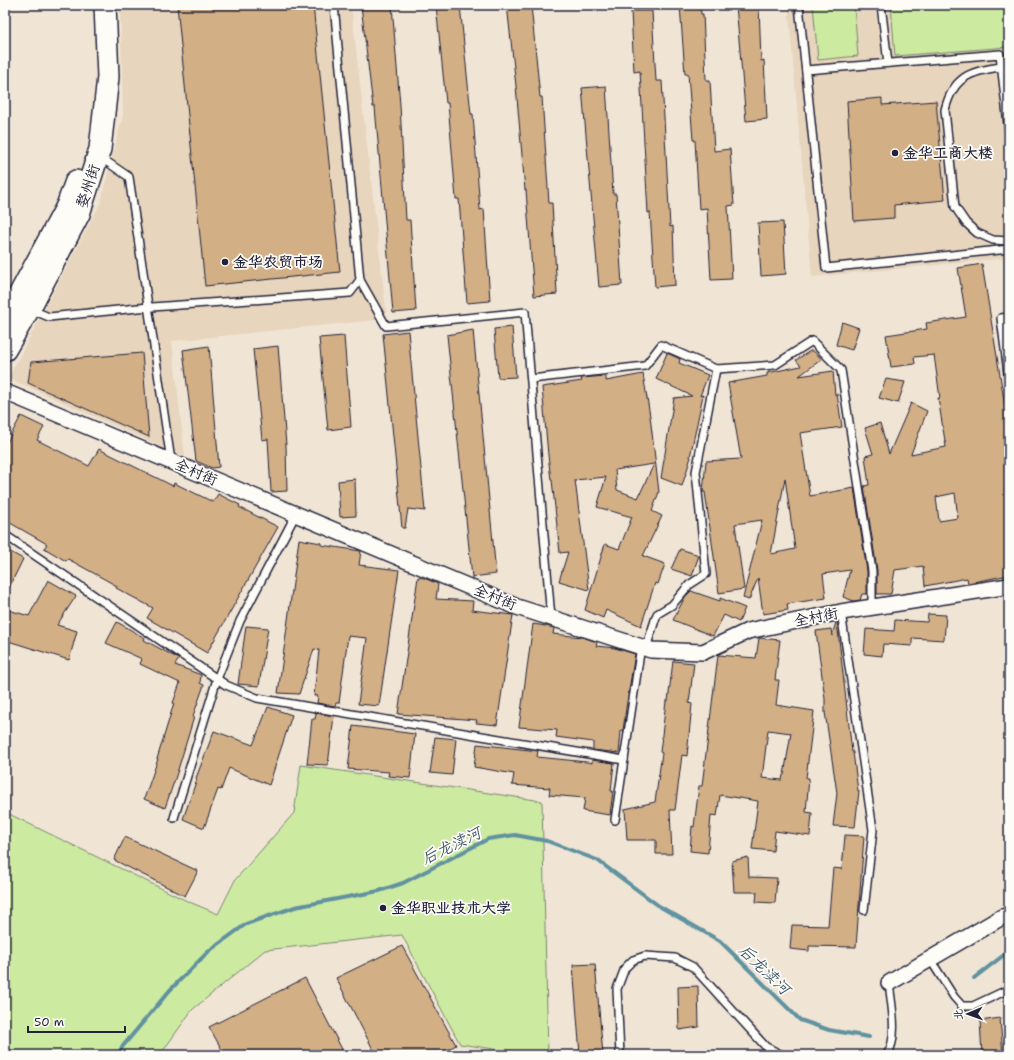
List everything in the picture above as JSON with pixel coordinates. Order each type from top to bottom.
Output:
[{"type":"main road","name":"婺州街","points":[[5,321],[67,206],[89,142],[97,76],[93,5]]},
{"type":"main road","name":"婺州街","points":[[5,350],[30,309],[79,214],[98,156],[108,77],[105,5]]},
{"type":"street","name":"全村街","points":[[5,392],[510,604],[643,647],[703,652],[748,631],[841,612],[1009,586]]},
{"type":"street","points":[[888,983],[1002,917],[1009,916]]},
{"type":"lane","points":[[334,5],[360,280],[386,326],[525,312],[551,618]]},
{"type":"lane","points":[[799,5],[826,268],[1009,249]]},
{"type":"lane","points":[[881,5],[888,63]]},
{"type":"lane","points":[[806,70],[1000,54],[1009,133]]},
{"type":"lane","points":[[1001,67],[981,70],[968,74],[954,88],[948,98],[945,110],[955,206],[966,223],[977,234],[993,240],[1009,241]]},
{"type":"lane","points":[[98,156],[128,176],[171,461]]},
{"type":"lane","points":[[30,309],[49,317],[350,293],[360,280]]},
{"type":"lane","points":[[1009,317],[1001,318],[1009,381]]},
{"type":"lane","points":[[531,379],[645,366],[661,345],[716,368],[775,365],[812,341],[841,370],[872,571],[872,607]]},
{"type":"lane","points":[[616,820],[624,760],[643,647],[657,614],[672,605],[689,585],[706,574],[696,472],[716,368]]},
{"type":"lane","points":[[174,818],[217,679],[240,621],[296,514]]},
{"type":"lane","points":[[5,535],[226,685],[257,698],[624,760]]},
{"type":"lane","points":[[841,612],[873,830],[864,910]]},
{"type":"lane","points":[[620,1055],[617,989],[625,968],[633,960],[645,956],[675,958],[693,967],[766,1047],[782,1055]]},
{"type":"lane","points":[[930,959],[954,997],[962,1006],[973,1006],[1009,989]]},
{"type":"lane","points":[[887,1055],[890,1051],[894,1030],[888,983]]},
{"type":"shaded area","name":"金华农贸市场","points":[[120,5],[351,5],[387,319],[172,341],[185,457],[8,378],[100,204],[123,115]]},
{"type":"shaded area","points":[[788,5],[891,5],[895,56],[1007,47],[1009,67],[1008,258],[812,277]]},
{"type":"green space","points":[[813,5],[854,5],[858,56],[818,60]]},
{"type":"green space","points":[[891,5],[1009,5],[1009,67],[1007,47],[895,56]]},
{"type":"green space","name":"金华职业技术大学","points":[[301,765],[542,801],[548,1055],[535,1055],[460,1044],[402,935],[265,950],[192,1010],[160,1055],[5,1055],[5,812],[187,901],[218,914],[235,880],[294,813]]},
{"type":"building","points":[[177,5],[313,5],[340,272],[205,286]]},
{"type":"building","points":[[361,5],[392,5],[400,105],[406,220],[410,220],[416,311],[393,313],[375,107],[373,107]]},
{"type":"building","points":[[436,5],[460,5],[471,114],[473,114],[480,210],[484,209],[490,301],[467,303],[459,199],[456,199],[448,103],[446,103]]},
{"type":"building","points":[[507,5],[531,5],[540,97],[542,97],[549,203],[552,203],[557,294],[534,296],[526,190]]},
{"type":"building","points":[[680,5],[700,5],[701,14],[703,14],[706,80],[710,80],[714,151],[730,149],[734,205],[728,206],[732,279],[711,280],[707,208],[699,209],[695,140],[693,140],[688,74],[685,74]]},
{"type":"building","points":[[736,5],[759,5],[761,61],[764,60],[767,119],[746,121]]},
{"type":"building","points":[[631,11],[652,11],[656,81],[662,81],[670,227],[673,226],[675,285],[655,287],[650,212],[648,213],[640,71],[634,72]]},
{"type":"building","points":[[606,86],[613,194],[616,194],[622,285],[599,287],[582,88]]},
{"type":"building","name":"金华工商大楼","points":[[882,98],[882,105],[936,101],[945,200],[894,205],[894,218],[854,221],[847,101]]},
{"type":"building","points":[[783,222],[786,274],[761,276],[758,223]]},
{"type":"building","points":[[982,264],[1009,431],[1009,575],[968,583],[967,578],[925,586],[923,566],[895,570],[891,594],[877,594],[877,570],[864,486],[869,485],[865,456],[873,454],[865,428],[880,423],[889,454],[911,403],[927,411],[911,454],[946,447],[938,398],[940,398],[934,355],[914,357],[915,364],[891,367],[886,335],[927,329],[926,323],[966,317],[958,268]],"holes":[[[955,493],[958,518],[939,521],[936,497]]]},
{"type":"building","points":[[842,322],[859,328],[852,350],[836,345]]},
{"type":"building","points":[[512,327],[516,377],[498,378],[494,329]]},
{"type":"building","points":[[473,330],[496,574],[472,577],[447,335]]},
{"type":"building","points":[[408,331],[425,511],[408,509],[405,528],[402,528],[383,334]]},
{"type":"building","points":[[344,336],[351,427],[328,430],[319,338]]},
{"type":"building","points":[[209,346],[219,467],[212,468],[196,461],[183,350]]},
{"type":"building","points":[[278,346],[286,445],[287,491],[271,492],[268,439],[262,440],[253,349]]},
{"type":"building","points":[[810,351],[813,351],[822,359],[799,376],[833,371],[835,395],[837,394],[842,427],[800,433],[810,496],[854,488],[867,571],[867,594],[862,594],[860,600],[854,601],[843,597],[850,570],[823,574],[826,598],[787,604],[788,610],[763,614],[758,578],[749,600],[743,598],[762,520],[735,524],[744,589],[719,593],[705,492],[703,492],[706,461],[741,459],[728,383],[767,376],[767,373],[801,366],[796,360]],"holes":[[[785,478],[795,549],[771,554]]]},
{"type":"building","points":[[142,353],[149,437],[28,383],[31,362]]},
{"type":"building","points":[[667,353],[680,359],[679,363],[708,375],[700,396],[703,395],[691,457],[682,486],[661,478],[674,398],[692,396],[656,379]]},
{"type":"building","points":[[643,374],[650,416],[659,492],[652,511],[662,516],[643,556],[665,564],[658,584],[655,583],[641,626],[606,610],[603,618],[585,610],[605,544],[619,549],[632,517],[597,507],[606,477],[575,480],[589,590],[559,581],[568,552],[560,553],[548,455],[542,387],[582,381],[581,378],[606,376],[606,381]],"holes":[[[654,464],[638,498],[617,490],[615,470]]]},
{"type":"building","points":[[886,379],[905,382],[898,403],[879,398]]},
{"type":"building","points":[[21,416],[44,427],[37,440],[89,466],[99,449],[173,486],[174,483],[213,502],[218,494],[240,505],[239,507],[278,527],[207,653],[147,618],[153,608],[68,559],[66,561],[44,548],[47,544],[5,520],[5,446]]},
{"type":"building","points":[[355,479],[356,516],[340,517],[338,481]]},
{"type":"building","points":[[299,539],[321,543],[321,545],[361,551],[359,565],[399,570],[379,706],[358,704],[367,638],[348,636],[339,703],[336,703],[335,706],[317,703],[318,696],[314,696],[319,650],[314,649],[299,694],[278,693]]},
{"type":"building","points":[[5,549],[23,559],[5,596]]},
{"type":"building","points":[[680,549],[699,555],[692,576],[671,569]]},
{"type":"building","points":[[418,577],[438,584],[436,599],[473,601],[472,610],[513,615],[497,725],[476,723],[477,720],[398,714]]},
{"type":"building","points":[[48,580],[76,596],[57,625],[77,631],[69,660],[5,640],[5,609],[29,616]]},
{"type":"building","points":[[691,591],[720,601],[720,598],[745,608],[739,622],[724,615],[713,636],[673,620],[685,597]]},
{"type":"building","points":[[928,614],[946,615],[944,640],[912,638],[912,646],[883,644],[882,656],[864,654],[866,629],[894,631],[895,620],[927,622]]},
{"type":"building","points":[[117,622],[145,638],[144,640],[179,659],[175,665],[201,675],[200,683],[204,685],[165,808],[144,799],[158,759],[180,683],[140,664],[142,659],[106,643]]},
{"type":"building","points":[[836,622],[852,752],[859,791],[855,827],[833,826],[837,793],[825,712],[825,699],[816,631],[831,629],[832,636]]},
{"type":"building","points":[[533,624],[554,628],[553,634],[582,637],[597,642],[596,646],[615,648],[635,654],[623,731],[621,731],[619,753],[593,750],[593,742],[556,737],[557,730],[519,727]]},
{"type":"building","points":[[246,626],[268,628],[259,686],[238,684]]},
{"type":"building","points":[[759,638],[780,640],[775,680],[779,680],[776,705],[814,711],[806,778],[809,778],[806,812],[812,813],[810,836],[775,831],[773,851],[752,849],[758,801],[720,795],[717,816],[711,815],[708,853],[690,851],[692,826],[694,827],[699,786],[702,786],[718,655],[756,658]],"holes":[[[768,730],[791,733],[782,780],[762,778]]]},
{"type":"building","points":[[673,661],[694,663],[689,703],[692,704],[687,756],[682,755],[675,810],[670,810],[672,854],[656,854],[656,840],[627,840],[625,809],[655,802],[662,753],[660,752],[666,701],[668,701]]},
{"type":"building","points":[[268,707],[292,715],[269,785],[229,768],[221,790],[218,789],[204,828],[183,819],[197,779],[196,778],[214,731],[253,745]]},
{"type":"building","points":[[316,713],[334,716],[328,765],[307,764],[312,719],[315,719]]},
{"type":"building","points":[[353,726],[415,734],[410,778],[388,776],[389,772],[348,769]]},
{"type":"building","points":[[435,737],[456,739],[452,775],[430,773]]},
{"type":"building","points":[[477,744],[538,751],[537,757],[592,763],[592,760],[614,763],[610,815],[583,811],[585,798],[549,795],[550,788],[512,785],[514,774],[474,767]]},
{"type":"building","points":[[845,835],[864,836],[856,947],[809,946],[809,951],[790,949],[792,925],[828,926],[833,868],[842,869]]},
{"type":"building","points":[[125,837],[198,871],[185,896],[114,860]]},
{"type":"building","points":[[748,857],[749,877],[777,878],[775,903],[756,902],[757,892],[734,892],[732,861]]},
{"type":"building","points":[[402,946],[456,1045],[438,1055],[376,1055],[336,978]]},
{"type":"building","points":[[595,964],[603,1055],[580,1055],[573,965]]},
{"type":"building","points":[[305,978],[345,1055],[225,1055],[209,1027]]},
{"type":"building","points":[[698,986],[699,1027],[679,1030],[678,987]]},
{"type":"building","points":[[1000,1018],[1003,1055],[982,1055],[980,1021]]},
{"type":"waterway","name":"后龙渎河","points":[[117,1055],[170,990],[209,951],[246,924],[295,907],[379,891],[403,883],[488,839],[515,835],[547,841],[597,860],[659,906],[720,941],[800,1020],[829,1030],[869,1037]]},
{"type":"waterway","name":"后龙渎河","points":[[974,978],[1009,951]]},
{"type":"place","name":"金华工商大楼","points":[[895,153]]},
{"type":"place","name":"金华农贸市场","points":[[225,262]]},
{"type":"place","name":"金华职业技术大学","points":[[383,908]]}]
